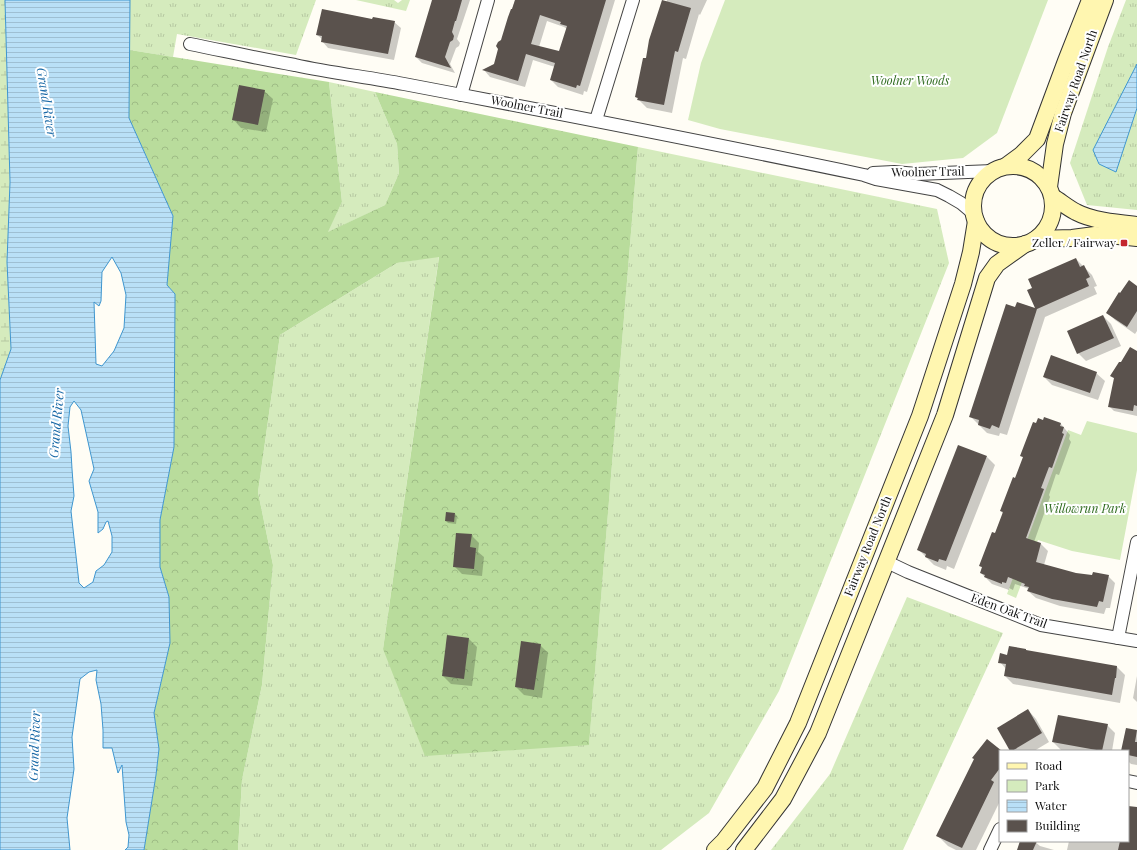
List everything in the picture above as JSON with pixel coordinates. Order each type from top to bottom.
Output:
[{"type":"main road","name":"Fairway Road North","points":[[999,169],[1021,155],[1037,139],[1090,0]]},
{"type":"main road","name":"Fairway Road North","points":[[1051,192],[1055,144],[1063,113],[1105,0]]},
{"type":"main road","points":[[1137,225],[1087,217],[1077,213],[1051,192],[1043,179],[1035,172],[1024,167],[1015,166],[999,169],[984,178],[976,189],[974,199],[975,218],[984,234],[997,243],[1004,245],[1012,246],[1030,242],[1095,235],[1137,238]]},
{"type":"main road","points":[[1030,242],[1043,233],[1048,226],[1053,214],[1051,192]]},
{"type":"main road","name":"Fairway Road North","points":[[715,850],[724,841],[765,788],[798,723],[920,416],[970,259],[975,218]]},
{"type":"main road","name":"Fairway Road North","points":[[744,850],[783,799],[818,733],[888,562],[945,415],[987,278],[997,264],[1030,242]]},
{"type":"street","points":[[461,95],[488,0]]},
{"type":"street","points":[[596,120],[633,0]]},
{"type":"street","name":"Woolner Trail","points":[[190,44],[240,53],[296,66],[401,83],[710,142],[864,174],[876,179],[937,190],[961,203],[975,218]]},
{"type":"street","name":"Woolner Trail","points":[[864,174],[894,172],[917,174],[999,169]]},
{"type":"street","points":[[1118,638],[1137,542]]},
{"type":"street","name":"Eden Oak Trail","points":[[888,562],[908,572],[1041,625],[1137,641]]},
{"type":"street","points":[[990,850],[999,831]]},
{"type":"green space","points":[[0,0],[5,0],[10,182],[7,262],[11,349],[0,380]]},
{"type":"green space","points":[[130,0],[316,0],[296,55],[177,34],[173,57],[130,50]]},
{"type":"green space","points":[[356,0],[394,0],[398,3],[402,0],[410,0],[406,11]]},
{"type":"green space","name":"Woolner Woods","points":[[725,0],[1048,0],[997,133],[963,158],[902,164],[720,129],[688,120],[701,63]]},
{"type":"green space","points":[[1126,0],[1137,0],[1137,210],[1087,205],[1070,163],[1108,47]]},
{"type":"green space","points":[[130,50],[329,82],[342,202],[328,232],[385,205],[399,173],[397,144],[375,92],[638,147],[589,745],[425,756],[383,649],[439,257],[397,263],[280,335],[258,492],[273,565],[262,685],[242,780],[238,850],[144,850],[159,749],[154,713],[170,643],[169,597],[160,567],[160,520],[174,447],[175,294],[167,285],[173,216],[129,118]]},
{"type":"green space","points":[[329,82],[375,92],[397,144],[399,173],[385,205],[327,233],[342,202]]},
{"type":"green space","points":[[638,147],[937,209],[949,263],[779,691],[709,813],[661,850],[238,850],[242,780],[262,685],[273,565],[258,492],[280,335],[397,263],[439,256],[383,649],[589,744]]},
{"type":"green space","name":"Willowrun Park","points":[[1087,421],[1137,433],[1137,470],[1120,560],[1072,551],[1038,540],[1016,598],[1007,594],[1068,430],[1081,435]]},
{"type":"green space","points":[[907,597],[1003,633],[903,850],[771,850],[830,774]]},
{"type":"water","name":"Grand River","points":[[5,0],[130,0],[129,118],[173,216],[167,285],[175,294],[174,447],[160,520],[160,567],[169,597],[170,643],[154,713],[159,749],[144,850],[125,850],[128,847],[129,835],[126,822],[122,765],[118,773],[112,748],[103,748],[101,704],[96,680],[97,670],[89,672],[80,679],[72,737],[74,769],[67,818],[70,850],[0,850],[0,380],[11,349],[7,262],[10,182]],"holes":[[[112,257],[121,273],[126,295],[124,328],[114,351],[102,366],[96,364],[94,302],[99,306],[101,301],[102,272]],[[74,401],[81,410],[94,469],[89,481],[98,512],[98,533],[103,529],[108,521],[112,536],[112,552],[104,565],[96,571],[93,582],[84,588],[79,583],[71,511],[74,496],[68,426],[70,407]]]},
{"type":"water","points":[[1137,64],[1137,108],[1116,172],[1099,164],[1093,150]]},
{"type":"building","points":[[432,0],[462,0],[452,32],[454,36],[453,40],[450,42],[445,57],[451,68],[415,57]]},
{"type":"building","points":[[515,0],[606,0],[580,86],[577,85],[576,88],[550,80],[555,63],[526,54],[518,81],[482,70],[494,64],[498,49],[496,46],[501,40]],"holes":[[[540,15],[561,22],[560,24],[567,26],[559,51],[531,44]]]},
{"type":"building","points":[[662,0],[691,8],[678,52],[675,51],[664,105],[637,100],[638,98],[635,97],[643,58],[646,58],[649,40]]},
{"type":"building","points":[[322,9],[372,19],[373,17],[395,21],[388,54],[321,42],[322,36],[316,35]]},
{"type":"building","points":[[239,85],[265,90],[258,125],[232,120]]},
{"type":"building","points":[[1076,258],[1080,267],[1084,265],[1090,277],[1086,279],[1089,286],[1037,309],[999,428],[992,425],[990,429],[978,425],[979,420],[969,417],[1006,304],[1015,307],[1017,302],[1035,308],[1027,290],[1032,288],[1028,279]]},
{"type":"building","points":[[1129,280],[1137,286],[1137,311],[1127,327],[1106,313],[1119,292],[1120,293]]},
{"type":"building","points":[[1103,315],[1114,338],[1077,354],[1067,331]]},
{"type":"building","points":[[1130,347],[1137,351],[1137,406],[1134,405],[1133,411],[1108,407],[1114,378],[1110,376]]},
{"type":"building","points":[[1051,355],[1097,372],[1090,393],[1043,377]]},
{"type":"building","points":[[1044,417],[1061,423],[1060,426],[1064,427],[1062,433],[1064,434],[1052,468],[1049,467],[1041,488],[1044,489],[1026,538],[1041,543],[1036,562],[1076,573],[1092,575],[1093,572],[1109,575],[1103,602],[1099,601],[1097,607],[1052,599],[1027,591],[1029,587],[1024,586],[1025,584],[1008,577],[1006,583],[1002,582],[1002,584],[984,577],[985,575],[980,573],[982,567],[979,566],[992,532],[995,533],[1003,512],[1000,511],[1013,477],[1015,478],[1023,457],[1020,456],[1033,422],[1036,423],[1038,418],[1043,420]]},
{"type":"building","points":[[958,445],[987,456],[946,561],[939,559],[938,562],[925,557],[926,554],[917,550]]},
{"type":"building","points":[[446,512],[455,513],[454,522],[445,521]]},
{"type":"building","points":[[456,533],[472,534],[470,547],[476,548],[474,569],[453,567]]},
{"type":"building","points":[[447,635],[469,638],[464,679],[442,676]]},
{"type":"building","points":[[521,641],[541,644],[534,690],[515,687]]},
{"type":"building","points":[[1009,646],[1117,666],[1112,695],[1004,676],[1006,664],[998,663],[1000,653],[1007,655]]},
{"type":"building","points":[[1028,709],[1042,733],[1014,750],[1009,750],[997,728]]},
{"type":"building","points":[[1058,715],[1108,724],[1102,750],[1052,742]]},
{"type":"building","points":[[1126,728],[1137,730],[1135,742],[1137,742],[1137,757],[1129,755],[1129,750],[1121,750]]},
{"type":"building","points":[[987,739],[1001,750],[999,750],[999,769],[991,780],[994,782],[962,848],[936,836],[974,759],[972,758]]},
{"type":"building","points":[[1129,806],[1137,807],[1137,850],[1118,850],[1120,842],[1129,842]]},
{"type":"building","points":[[1020,842],[1037,842],[1033,850],[1017,850]]},
{"type":"place","name":"Zeller / Fairway","points":[[1124,243]]}]
